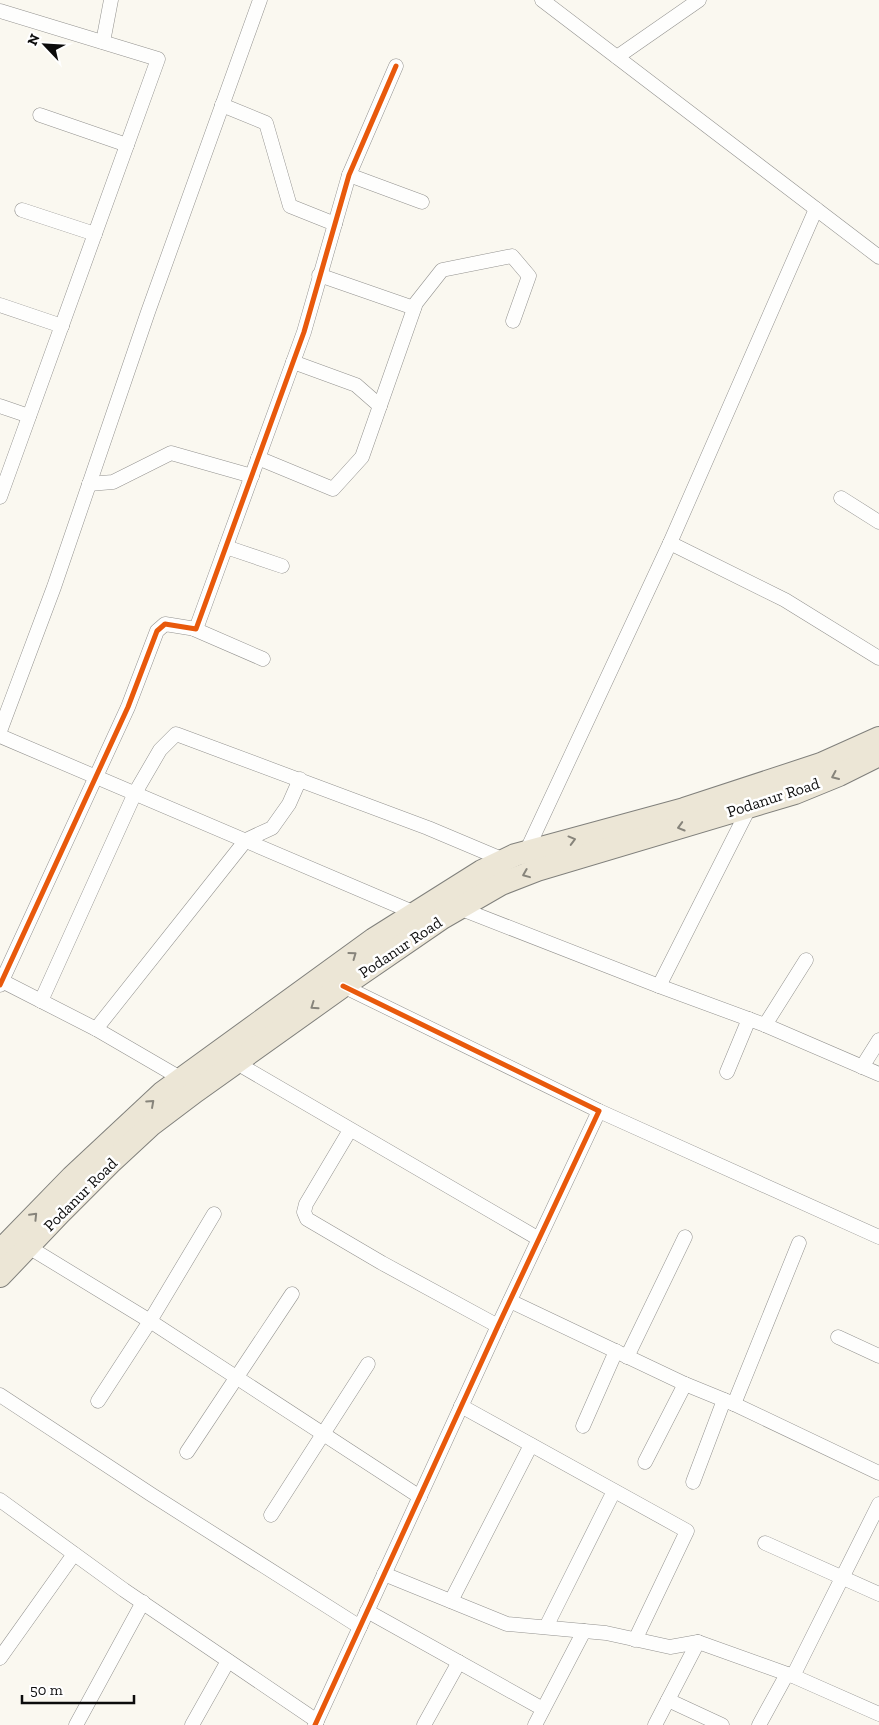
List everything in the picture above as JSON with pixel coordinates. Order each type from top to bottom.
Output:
[{"type":"main road","points":[[14,1245],[106,1145],[162,1093],[374,939],[421,920],[482,871],[526,852],[684,809],[821,764],[879,738]]},
{"type":"main road","name":"Podanur Road","points":[[1,1273],[14,1245],[60,1213],[151,1125],[235,1062],[343,986],[421,920],[459,908],[501,884],[537,870],[795,793],[879,755]]},
{"type":"street","points":[[103,42],[111,0]]},
{"type":"street","points":[[0,731],[54,587],[260,0]]},
{"type":"street","points":[[542,0],[879,257]]},
{"type":"street","points":[[617,57],[699,0]]},
{"type":"street","points":[[0,11],[158,59],[0,497]]},
{"type":"street","points":[[194,629],[196,629],[304,332],[350,176],[396,66]]},
{"type":"street","points":[[222,105],[266,123],[290,206],[335,224]]},
{"type":"street","points":[[40,115],[127,145]]},
{"type":"street","points":[[350,176],[422,202]]},
{"type":"street","points":[[526,852],[670,544],[816,209]]},
{"type":"street","points":[[22,210],[95,234]]},
{"type":"street","points":[[258,458],[333,489],[362,456],[416,303],[442,270],[512,256],[529,276],[512,321]]},
{"type":"street","points":[[320,275],[414,308]]},
{"type":"street","points":[[0,305],[62,326]]},
{"type":"street","points":[[293,362],[356,385],[380,406]]},
{"type":"street","points":[[0,406],[29,416]]},
{"type":"street","points":[[89,484],[113,482],[171,453],[252,476]]},
{"type":"street","points":[[841,498],[879,522]]},
{"type":"street","points":[[670,544],[784,600],[879,658]]},
{"type":"street","points":[[226,547],[282,566]]},
{"type":"street","points":[[182,1079],[96,1029],[42,1001],[1,983],[128,707],[157,631],[165,624],[194,629],[263,660]]},
{"type":"street","points":[[42,1001],[135,793],[160,750],[176,734],[428,828],[504,860]]},
{"type":"street","points":[[0,736],[246,840],[421,920]]},
{"type":"street","points":[[96,1029],[246,840],[272,828],[289,804],[300,780]]},
{"type":"street","points":[[659,986],[750,806]]},
{"type":"street","points":[[459,908],[749,1019],[879,1074]]},
{"type":"street","points":[[765,1026],[806,960]]},
{"type":"street","points":[[343,986],[599,1111],[879,1237]]},
{"type":"street","points":[[727,1072],[749,1019]]},
{"type":"street","points":[[862,1067],[879,1040]]},
{"type":"street","points":[[235,1062],[539,1239]]},
{"type":"street","points":[[0,1500],[316,1723],[599,1111]]},
{"type":"street","points":[[350,1130],[306,1204],[304,1212],[307,1218],[382,1263],[498,1326]]},
{"type":"street","points":[[98,1401],[150,1321],[214,1214]]},
{"type":"street","points":[[583,1426],[686,1237]]},
{"type":"street","points":[[693,1482],[799,1243]]},
{"type":"street","points":[[14,1245],[150,1321],[420,1497]]},
{"type":"street","points":[[187,1452],[292,1294]]},
{"type":"street","points":[[510,1301],[879,1473]]},
{"type":"street","points":[[838,1337],[879,1356]]},
{"type":"street","points":[[271,1515],[368,1364]]},
{"type":"street","points":[[645,1462],[685,1384]]},
{"type":"street","points":[[0,1395],[360,1628]]},
{"type":"street","points":[[461,1406],[687,1531],[635,1640]]},
{"type":"street","points":[[451,1601],[532,1445]]},
{"type":"street","points":[[546,1627],[614,1491]]},
{"type":"street","points":[[758,1725],[790,1675],[879,1504]]},
{"type":"street","points":[[765,1543],[879,1594]]},
{"type":"street","points":[[0,1658],[74,1554]]},
{"type":"street","points":[[384,1574],[507,1624],[606,1633],[670,1648],[698,1642],[790,1675],[879,1714]]},
{"type":"street","points":[[76,1725],[143,1602]]},
{"type":"street","points":[[367,1612],[544,1709]]},
{"type":"street","points":[[535,1725],[584,1631]]},
{"type":"street","points":[[655,1725],[698,1642]]},
{"type":"street","points":[[192,1725],[228,1661]]},
{"type":"street","points":[[424,1725],[459,1662]]},
{"type":"street","points":[[668,1700],[722,1725]]},
{"type":"cycle path","points":[[0,985],[128,707],[157,631],[165,624],[196,629],[304,332],[349,175],[396,66]]},
{"type":"cycle path","points":[[315,1725],[599,1111],[343,986]]}]
